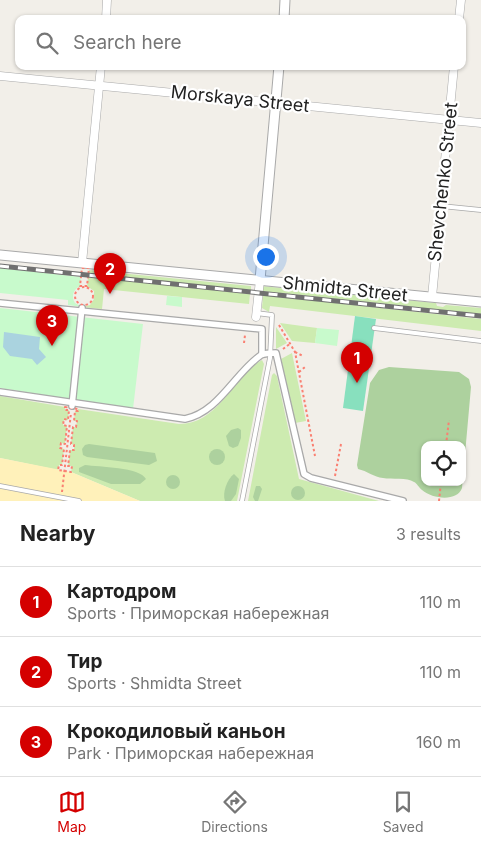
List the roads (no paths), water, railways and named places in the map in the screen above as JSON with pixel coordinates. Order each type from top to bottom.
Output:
[{"type":"street","points":[[106,15],[107,0]]},
{"type":"street","points":[[284,15],[285,0]]},
{"type":"street","points":[[459,15],[460,0]]},
{"type":"street","points":[[82,263],[101,70]]},
{"type":"street","points":[[255,328],[279,70]]},
{"type":"street","name":"Shevchenko Street","points":[[432,297],[454,70]]},
{"type":"street","name":"Morskaya Street","points":[[0,76],[481,123]]},
{"type":"street","name":"Shmidta Street","points":[[0,255],[481,302]]},
{"type":"street","points":[[0,303],[84,307],[262,329],[262,354]]},
{"type":"street","points":[[72,406],[84,307]]},
{"type":"street","points":[[0,392],[72,406],[178,420],[188,419],[210,408],[262,354],[273,353],[303,471],[311,478],[403,501]]},
{"type":"lane","points":[[440,206],[481,210]]},
{"type":"lane","points":[[242,501],[273,353],[272,316],[256,315]]},
{"type":"lane","points":[[374,328],[481,342]]},
{"type":"lane","points":[[0,486],[79,501]]},
{"type":"water","points":[[4,332],[40,337],[39,349],[46,357],[37,365],[32,359],[10,356],[3,347]]},
{"type":"railway","points":[[0,266],[481,316]]},
{"type":"place","name":"Тир","points":[[110,294]]},
{"type":"place","name":"Крокодиловый каньон","points":[[52,346]]},
{"type":"place","name":"Картодром","points":[[357,383]]}]
